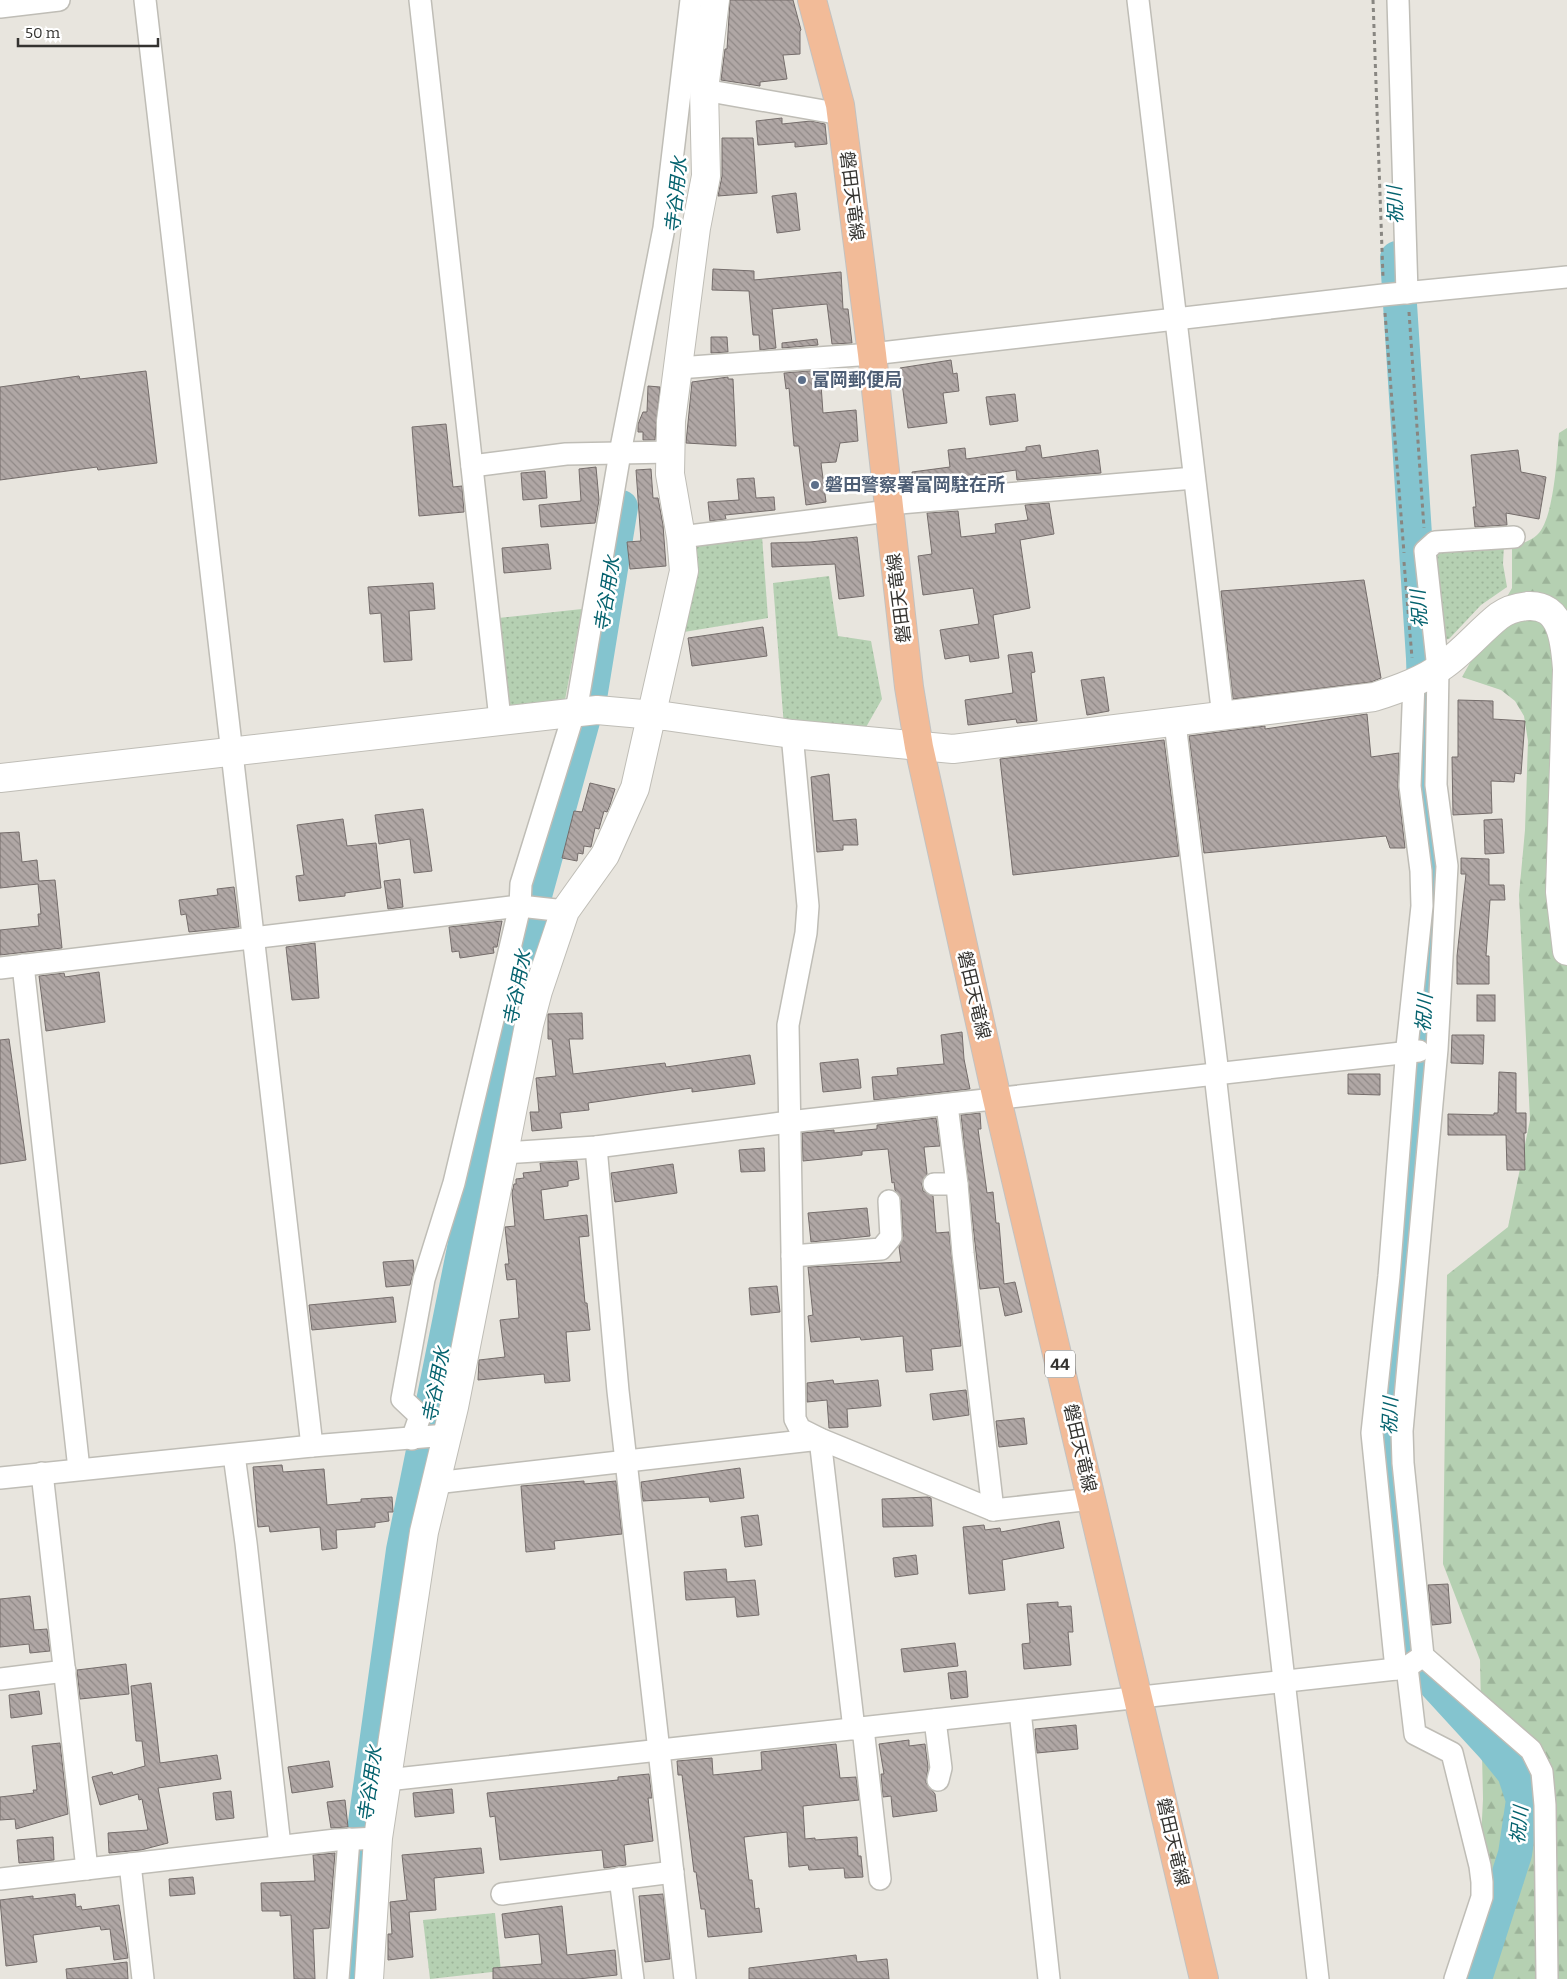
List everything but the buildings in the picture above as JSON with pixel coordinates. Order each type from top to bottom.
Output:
[{"type":"main road","name":"磐田天竜線","points":[[812,0],[841,114],[872,354],[909,687],[919,747],[997,1099],[1204,1979]]},
{"type":"street","points":[[0,7],[25,2],[59,0]]},
{"type":"street","points":[[145,0],[312,1446]]},
{"type":"street","points":[[420,0],[500,719]]},
{"type":"street","points":[[369,1979],[378,1838],[424,1532],[447,1435],[535,1000],[538,908],[521,884],[572,711],[578,700],[620,453],[664,228],[691,0]]},
{"type":"street","points":[[0,968],[254,938],[538,908],[605,855],[635,788],[684,571],[681,537],[670,474],[671,421],[696,228],[706,176],[704,90],[715,0]]},
{"type":"street","points":[[1138,0],[1223,717]]},
{"type":"street","points":[[1395,294],[1398,0]]},
{"type":"street","points":[[704,90],[841,114]]},
{"type":"street","points":[[678,368],[872,354],[1395,294],[1567,277]]},
{"type":"street","points":[[472,466],[566,454],[671,452]]},
{"type":"street","points":[[681,537],[888,507],[1194,478]]},
{"type":"street","points":[[1455,1979],[1482,1897],[1480,1866],[1452,1753],[1415,1734],[1402,1430],[1437,1049],[1447,866],[1436,786],[1425,677],[1425,551],[1435,542],[1514,537]]},
{"type":"street","points":[[0,778],[500,719],[597,710],[651,714],[792,734],[953,749],[1355,701],[1374,697],[1425,677],[1508,611],[1523,607],[1537,607],[1563,615],[1567,670],[1560,892],[1567,951]]},
{"type":"street","points":[[1411,1663],[1372,1433],[1389,1276],[1407,1053],[1422,906],[1421,871],[1410,786],[1425,677]]},
{"type":"street","points":[[1175,722],[1318,1979]]},
{"type":"street","points":[[792,734],[808,906],[806,933],[788,1026],[795,1419],[800,1429],[820,1439],[993,1510],[1092,1499]]},
{"type":"street","points":[[412,1439],[420,1416],[402,1399],[424,1278],[538,908]]},
{"type":"street","points":[[23,966],[78,1469]]},
{"type":"street","points":[[503,1153],[596,1147],[789,1122],[1437,1049]]},
{"type":"street","points":[[946,1105],[957,1184],[962,1253],[993,1510]]},
{"type":"street","points":[[596,1147],[626,1461],[685,1979]]},
{"type":"street","points":[[934,1184],[957,1184]]},
{"type":"street","points":[[792,1256],[880,1249],[891,1237],[889,1201]]},
{"type":"street","points":[[0,1478],[312,1446],[447,1435]]},
{"type":"street","points":[[435,1483],[820,1439]]},
{"type":"street","points":[[820,1439],[880,1879]]},
{"type":"street","points":[[234,1455],[246,1543],[280,1846]]},
{"type":"street","points":[[42,1473],[87,1869]]},
{"type":"street","points":[[387,1780],[1020,1711],[1411,1663],[1531,1750],[1542,1772],[1545,1805],[1547,1979]]},
{"type":"street","points":[[0,1679],[65,1672]]},
{"type":"street","points":[[1020,1711],[1049,1979]]},
{"type":"street","points":[[934,1720],[941,1768],[938,1780]]},
{"type":"street","points":[[0,1879],[280,1846],[378,1838]]},
{"type":"street","points":[[338,1979],[349,1839]]},
{"type":"street","points":[[130,1864],[143,1979]]},
{"type":"street","points":[[502,1894],[673,1872]]},
{"type":"street","points":[[620,1878],[633,1979]]},
{"type":"path","points":[[1373,0],[1425,677]]},
{"type":"path","points":[[1395,294],[1425,551]]},
{"type":"green space","points":[[1567,428],[1567,1979],[1474,1979],[1483,1799],[1480,1660],[1443,1564],[1447,1275],[1508,1227],[1530,1120],[1519,895],[1525,830],[1528,741],[1524,716],[1515,701],[1501,690],[1462,677],[1512,588],[1512,547],[1532,539],[1543,527],[1554,487],[1559,433]]},
{"type":"green space","points":[[762,536],[768,618],[678,633],[693,541]]},
{"type":"green space","points":[[1435,542],[1504,546],[1503,564],[1507,587],[1481,605],[1449,639],[1443,640]]},
{"type":"green space","points":[[829,576],[838,636],[871,641],[882,699],[861,736],[784,727],[773,583]]},
{"type":"green space","points":[[582,609],[565,700],[499,712],[489,619]]},
{"type":"green space","points":[[495,1913],[501,1971],[430,1979],[423,1920]]},
{"type":"waterway","name":"祝川","points":[[1397,258],[1423,658],[1426,746],[1423,788],[1435,866],[1411,1183],[1387,1426],[1408,1626],[1416,1663],[1493,1747],[1514,1773],[1523,1800],[1515,1854],[1475,1979]]},
{"type":"waterway","name":"寺谷用水","points":[[352,1979],[360,1859],[403,1550],[536,892],[591,692],[621,507]]},
{"type":"place","name":"富岡郵便局","points":[[802,380]]},
{"type":"place","name":"磐田警察署富岡駐在所","points":[[815,485]]}]
